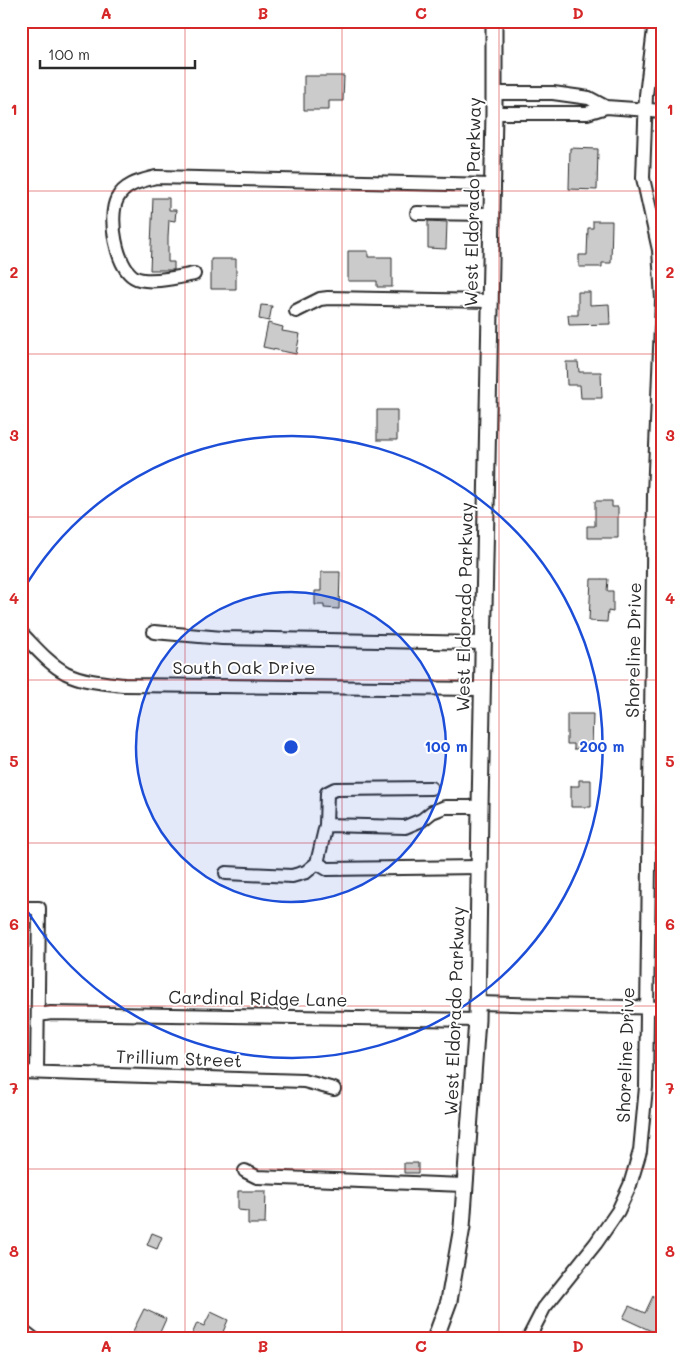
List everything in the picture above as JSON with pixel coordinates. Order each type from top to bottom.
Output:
[{"type":"main road","name":"West Eldorado Parkway","points":[[435,1339],[450,1293],[462,1228],[478,1020],[494,21]]},
{"type":"street","name":"Shoreline Drive","points":[[528,1339],[544,1308],[618,1211],[630,1186],[640,1151],[646,1087],[646,1008],[662,300],[659,250],[643,178],[646,95],[655,21]]},
{"type":"street","points":[[494,92],[553,93],[589,98],[606,107],[663,111]]},
{"type":"street","points":[[494,113],[587,113],[606,107]]},
{"type":"street","points":[[194,274],[152,280],[135,278],[124,268],[115,240],[113,215],[117,198],[132,183],[156,177],[492,184]]},
{"type":"street","points":[[417,213],[491,214]]},
{"type":"street","points":[[296,312],[320,299],[328,298],[490,301]]},
{"type":"street","points":[[154,632],[222,638],[483,643]]},
{"type":"street","name":"South Oak Drive","points":[[22,636],[66,672],[90,681],[124,685],[482,689]]},
{"type":"street","points":[[226,873],[292,876],[306,872],[318,863],[326,825],[327,793],[335,789],[430,788]]},
{"type":"street","points":[[326,825],[405,828],[422,820],[432,812],[445,807],[480,807]]},
{"type":"street","points":[[318,863],[327,869],[479,867]]},
{"type":"street","points":[[21,908],[39,908],[38,1072]]},
{"type":"street","points":[[478,1003],[663,1008]]},
{"type":"street","name":"Cardinal Ridge Lane","points":[[39,1015],[51,1013],[478,1020]]},
{"type":"street","name":"Trillium Street","points":[[21,1072],[304,1081],[334,1089]]},
{"type":"street","points":[[245,1171],[257,1177],[464,1185]]},
{"type":"street","points":[[21,1329],[34,1339]]},
{"type":"building","points":[[304,76],[344,76],[343,101],[329,101],[329,110],[304,110]]},
{"type":"building","points":[[570,148],[598,149],[597,190],[569,189]]},
{"type":"building","points":[[153,198],[169,198],[169,210],[176,210],[175,221],[169,220],[168,237],[168,262],[174,262],[174,270],[150,270]]},
{"type":"building","points":[[428,221],[447,222],[446,249],[428,248]]},
{"type":"building","points":[[593,221],[612,221],[611,263],[602,263],[602,267],[579,267],[579,255],[587,255],[588,228],[593,228]]},
{"type":"building","points":[[348,251],[368,251],[368,257],[392,257],[392,287],[377,287],[377,281],[348,281]]},
{"type":"building","points":[[211,259],[236,259],[236,289],[211,289]]},
{"type":"building","points":[[578,292],[590,292],[590,305],[609,304],[610,324],[569,325],[568,315],[578,315]]},
{"type":"building","points":[[261,305],[272,306],[269,321],[259,319]]},
{"type":"building","points":[[268,323],[283,327],[282,331],[300,334],[296,354],[263,347]]},
{"type":"building","points":[[566,362],[578,362],[579,372],[601,372],[602,398],[581,398],[580,385],[567,385]]},
{"type":"building","points":[[377,410],[397,410],[397,440],[377,440]]},
{"type":"building","points":[[595,501],[612,501],[612,507],[618,507],[618,538],[587,538],[587,526],[595,526]]},
{"type":"building","points":[[321,572],[340,572],[339,609],[315,605],[315,591],[321,591]]},
{"type":"building","points":[[591,579],[608,579],[607,591],[613,591],[613,612],[608,611],[607,622],[589,621]]},
{"type":"building","points":[[567,714],[593,714],[592,749],[574,749],[574,744],[567,744]]},
{"type":"building","points":[[579,780],[591,780],[591,807],[571,807],[571,786],[579,786]]},
{"type":"building","points":[[404,1163],[418,1163],[418,1173],[404,1173]]},
{"type":"building","points":[[238,1191],[266,1191],[265,1224],[248,1224],[248,1211],[238,1210]]},
{"type":"building","points":[[152,1233],[162,1237],[157,1249],[147,1245]]},
{"type":"building","points":[[653,1296],[663,1301],[663,1328],[660,1335],[623,1318],[629,1306],[645,1313]]},
{"type":"building","points":[[144,1309],[166,1319],[157,1339],[149,1339],[133,1331]]},
{"type":"building","points":[[211,1312],[228,1320],[220,1339],[190,1339],[197,1323],[204,1326]]}]
